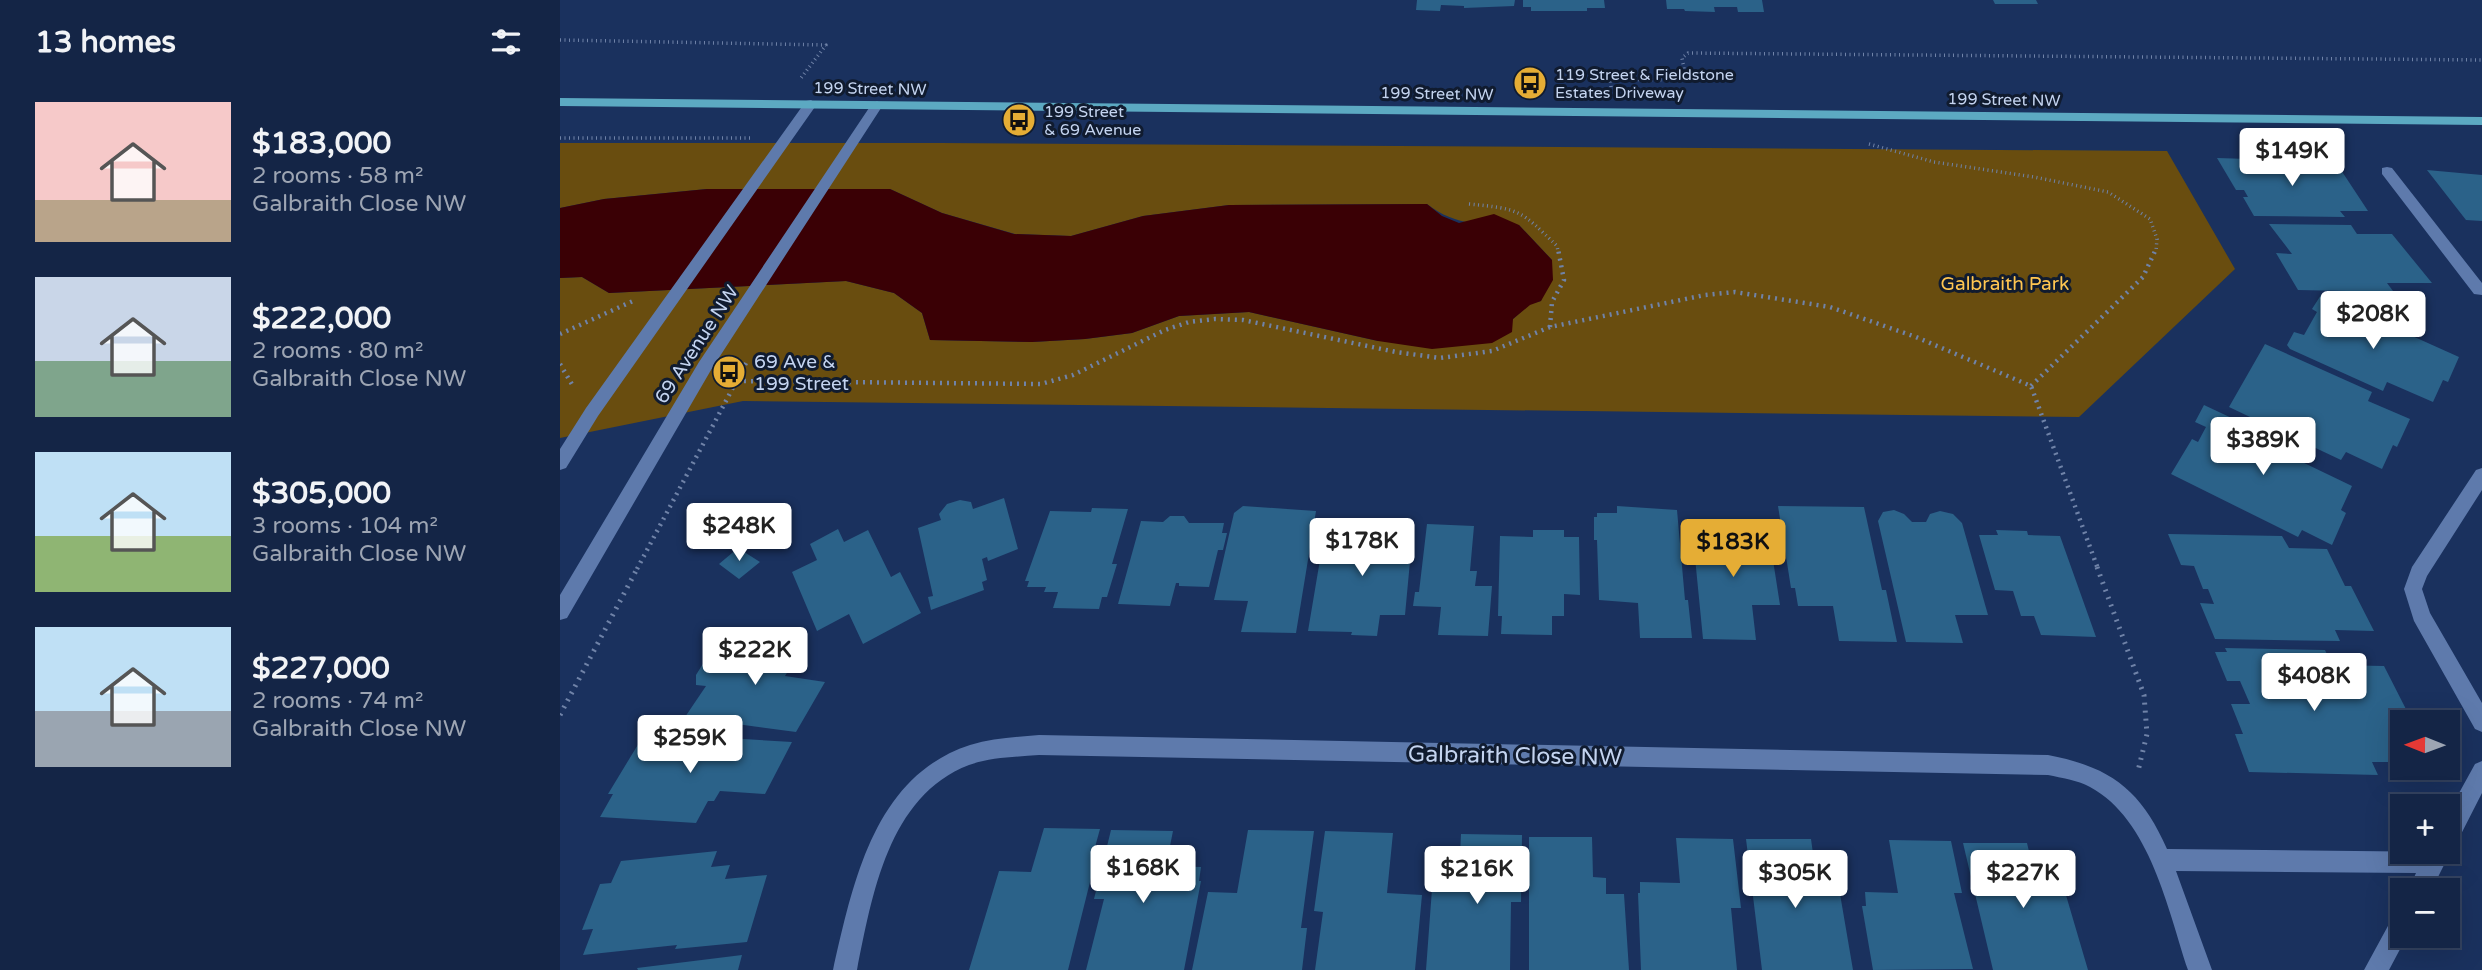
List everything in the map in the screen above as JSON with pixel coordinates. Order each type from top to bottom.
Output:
[{"type":"main road","name":"199 Street NW","points":[[560,102],[2482,121]]},
{"type":"street","points":[[560,463],[811,104]]},
{"type":"street","name":"69 Avenue NW","points":[[560,612],[679,409],[877,105]]},
{"type":"street","points":[[2387,171],[2481,291]]},
{"type":"street","points":[[2482,475],[2420,573],[2413,589],[2421,615],[2482,722]]},
{"type":"street","name":"Galbraith Close NW","points":[[845,970],[868,877],[891,821],[923,781],[962,758],[1006,748],[1039,745],[2048,765],[2072,768],[2113,788],[2129,802],[2150,831],[2200,970]]},
{"type":"street","points":[[2460,813],[2482,771]]},
{"type":"street","points":[[2162,860],[2390,858]]},
{"type":"street","points":[[2376,970],[2390,945]]},
{"type":"path","points":[[560,40],[826,45],[746,138],[560,138]]},
{"type":"path","points":[[1672,80],[1685,74],[1682,58],[1688,53],[2482,60]]},
{"type":"path","points":[[1859,141],[1934,162],[2034,177],[2108,192],[2150,219],[2157,239],[2156,251],[2143,277],[2031,386]]},
{"type":"path","points":[[1469,204],[1510,208],[1525,215],[1556,246],[1564,280],[1552,302],[1550,327]]},
{"type":"path","points":[[737,381],[808,384],[1046,384],[1136,341],[1196,319],[1223,317],[1395,352],[1440,358],[1492,351],[1550,327],[1704,295],[1735,292],[1768,295],[1830,307],[1916,337],[2031,386],[2144,695],[2149,719],[2148,743],[2129,802]]},
{"type":"path","points":[[560,334],[645,296]]},
{"type":"path","points":[[560,715],[749,357]]},
{"type":"path","points":[[560,364],[573,386]]},
{"type":"green space","name":"Galbraith Park","points":[[560,143],[2167,151],[2235,269],[2079,417],[743,401],[560,438],[560,278],[582,277],[609,293],[846,281],[894,293],[922,313],[930,340],[1032,342],[1085,339],[1132,333],[1179,316],[1249,312],[1378,341],[1513,319],[1530,304],[1541,301],[1552,260],[1519,225],[1470,223],[1449,217],[1427,204],[1229,205],[1143,216],[1071,236],[1015,234],[942,213],[890,189],[707,189],[604,199],[560,208]]},
{"type":"shaded area","points":[[707,189],[890,189],[942,213],[1014,234],[1071,236],[1143,216],[1229,205],[1427,204],[1442,216],[1459,223],[1494,214],[1519,225],[1552,260],[1553,280],[1541,301],[1530,305],[1513,319],[1512,332],[1492,343],[1432,349],[1378,341],[1249,312],[1179,316],[1132,333],[1085,339],[1032,342],[930,340],[922,313],[894,293],[846,281],[609,293],[582,277],[560,278],[560,208],[604,199]]},
{"type":"building","points":[[1417,0],[1515,0],[1514,6],[1464,8],[1441,5],[1440,11],[1416,10]]},
{"type":"building","points":[[1523,0],[1604,0],[1605,8],[1587,8],[1587,11],[1531,11],[1531,7],[1523,7]]},
{"type":"building","points":[[1666,0],[1762,0],[1764,12],[1738,12],[1737,7],[1714,7],[1715,12],[1667,9]]},
{"type":"building","points":[[1993,0],[2036,0],[2038,4],[1995,4]]},
{"type":"building","points":[[2217,158],[2316,161],[2320,166],[2339,167],[2368,211],[2340,211],[2345,217],[2254,216],[2243,197],[2248,197],[2244,190],[2236,190]]},
{"type":"building","points":[[2427,170],[2482,175],[2482,221],[2466,220]]},
{"type":"building","points":[[2269,224],[2351,225],[2357,234],[2392,234],[2432,283],[2387,283],[2393,291],[2368,291],[2374,299],[2351,299],[2346,291],[2298,290],[2276,253],[2292,254]]},
{"type":"building","points":[[2321,295],[2459,357],[2448,382],[2443,380],[2433,402],[2387,382],[2383,391],[2290,349],[2287,345],[2294,332],[2304,335],[2317,312],[2312,309]]},
{"type":"building","points":[[2265,344],[2372,392],[2368,401],[2410,419],[2397,447],[2393,445],[2382,469],[2346,452],[2341,460],[2229,407]]},
{"type":"building","points":[[2204,405],[2304,452],[2300,461],[2352,486],[2341,510],[2346,513],[2332,545],[2302,530],[2298,537],[2171,474],[2192,439],[2198,442],[2206,427],[2195,422]]},
{"type":"building","points":[[1004,498],[1018,549],[988,561],[987,557],[982,559],[987,580],[982,582],[984,590],[931,610],[928,597],[933,596],[918,528],[941,520],[939,514],[947,504],[960,500],[971,502],[973,509]]},
{"type":"building","points":[[1243,506],[1316,511],[1296,633],[1241,632],[1248,601],[1214,600],[1234,513]]},
{"type":"building","points":[[1617,506],[1677,510],[1685,600],[1688,600],[1692,638],[1640,638],[1638,603],[1599,600],[1594,517],[1597,517],[1597,513],[1617,513]]},
{"type":"building","points":[[1778,506],[1864,507],[1882,590],[1886,590],[1897,642],[1839,641],[1833,606],[1798,606],[1795,588],[1791,588]]},
{"type":"building","points":[[1092,508],[1128,509],[1112,564],[1117,564],[1107,597],[1102,597],[1099,609],[1053,608],[1058,592],[1044,592],[1046,587],[1027,587],[1029,581],[1025,581],[1050,511],[1091,512]]},
{"type":"building","points":[[1894,510],[1904,514],[1912,522],[1926,522],[1930,514],[1940,511],[1953,514],[1962,523],[1988,615],[1955,615],[1963,643],[1906,642],[1878,521],[1883,512]]},
{"type":"building","points":[[1170,516],[1184,516],[1189,523],[1224,523],[1222,533],[1227,533],[1223,550],[1218,550],[1209,587],[1179,586],[1179,583],[1176,583],[1170,606],[1118,604],[1141,521],[1163,522]]},
{"type":"building","points":[[1365,520],[1395,521],[1394,528],[1413,529],[1405,615],[1380,615],[1377,636],[1351,635],[1352,632],[1308,631],[1325,530],[1364,529]]},
{"type":"building","points":[[1427,524],[1474,526],[1470,571],[1477,571],[1475,586],[1492,586],[1488,636],[1438,635],[1441,607],[1413,606],[1415,592],[1419,592]]},
{"type":"building","points":[[1692,527],[1768,528],[1780,605],[1752,605],[1756,640],[1703,639]]},
{"type":"building","points":[[838,529],[844,542],[868,530],[891,577],[900,572],[921,613],[863,644],[849,614],[817,631],[792,572],[817,560],[810,544]]},
{"type":"building","points":[[1533,530],[1564,530],[1564,537],[1579,537],[1580,595],[1564,594],[1564,616],[1552,616],[1552,635],[1501,634],[1502,616],[1498,616],[1500,536],[1533,537]]},
{"type":"building","points":[[1996,530],[2060,536],[2096,637],[2041,635],[2034,616],[2021,616],[2013,591],[1995,590],[1979,535],[1998,535]]},
{"type":"building","points":[[2168,534],[2282,536],[2289,548],[2327,549],[2345,586],[2351,586],[2374,631],[2335,630],[2340,641],[2215,639],[2200,603],[2214,604],[2208,589],[2203,589],[2194,566],[2181,565]]},
{"type":"building","points":[[738,548],[760,562],[739,579],[719,564]]},
{"type":"building","points":[[736,638],[803,647],[785,676],[825,682],[796,732],[685,717],[706,686],[696,685],[696,675],[704,662],[716,654],[726,655]]},
{"type":"building","points":[[2225,648],[2325,650],[2332,665],[2384,666],[2406,710],[2390,710],[2390,762],[2372,762],[2378,775],[2249,772],[2235,734],[2243,734],[2231,704],[2250,704],[2240,681],[2227,681],[2215,652],[2227,652]]},
{"type":"building","points":[[645,733],[792,742],[765,794],[720,791],[714,801],[708,801],[696,823],[600,817],[613,794],[608,794]]},
{"type":"building","points":[[1044,828],[1100,829],[1092,858],[1096,858],[1068,970],[969,970],[999,871],[1031,872]]},
{"type":"building","points":[[1111,830],[1173,831],[1166,866],[1201,867],[1201,881],[1184,970],[1086,970],[1104,899],[1094,899]]},
{"type":"building","points":[[1248,830],[1314,831],[1301,928],[1307,928],[1302,970],[1192,970],[1208,892],[1237,893]]},
{"type":"building","points":[[1325,831],[1393,833],[1387,893],[1422,895],[1415,970],[1315,970],[1323,912],[1314,911]]},
{"type":"building","points":[[1461,834],[1522,835],[1521,902],[1511,902],[1510,970],[1426,970],[1432,889],[1444,890],[1444,875],[1459,876]]},
{"type":"building","points":[[1529,837],[1592,837],[1593,877],[1606,878],[1606,894],[1624,894],[1629,970],[1529,970]]},
{"type":"building","points":[[1676,838],[1733,839],[1741,908],[1731,908],[1737,970],[1641,970],[1638,893],[1640,882],[1680,883]]},
{"type":"building","points":[[1746,839],[1811,839],[1815,868],[1809,868],[1812,887],[1839,888],[1853,970],[1762,970]]},
{"type":"building","points":[[1889,840],[1951,841],[1962,893],[1954,893],[1973,969],[1873,970],[1862,906],[1866,906],[1865,892],[1898,893]]},
{"type":"building","points":[[1963,843],[2027,843],[2033,868],[2058,868],[2088,970],[1993,970]]},
{"type":"building","points":[[717,851],[711,867],[730,865],[725,879],[767,875],[747,942],[675,949],[677,945],[583,955],[593,929],[582,930],[600,884],[611,883],[621,861]]},
{"type":"building","points":[[742,955],[738,970],[637,968]]},
{"type":"place","name":"119 Street & Fieldstone Estates Driveway","points":[[1530,83]]},
{"type":"place","name":"199 Street & 69 Avenue","points":[[1019,120]]},
{"type":"place","name":"69 Ave & 199 Street","points":[[729,372]]}]
